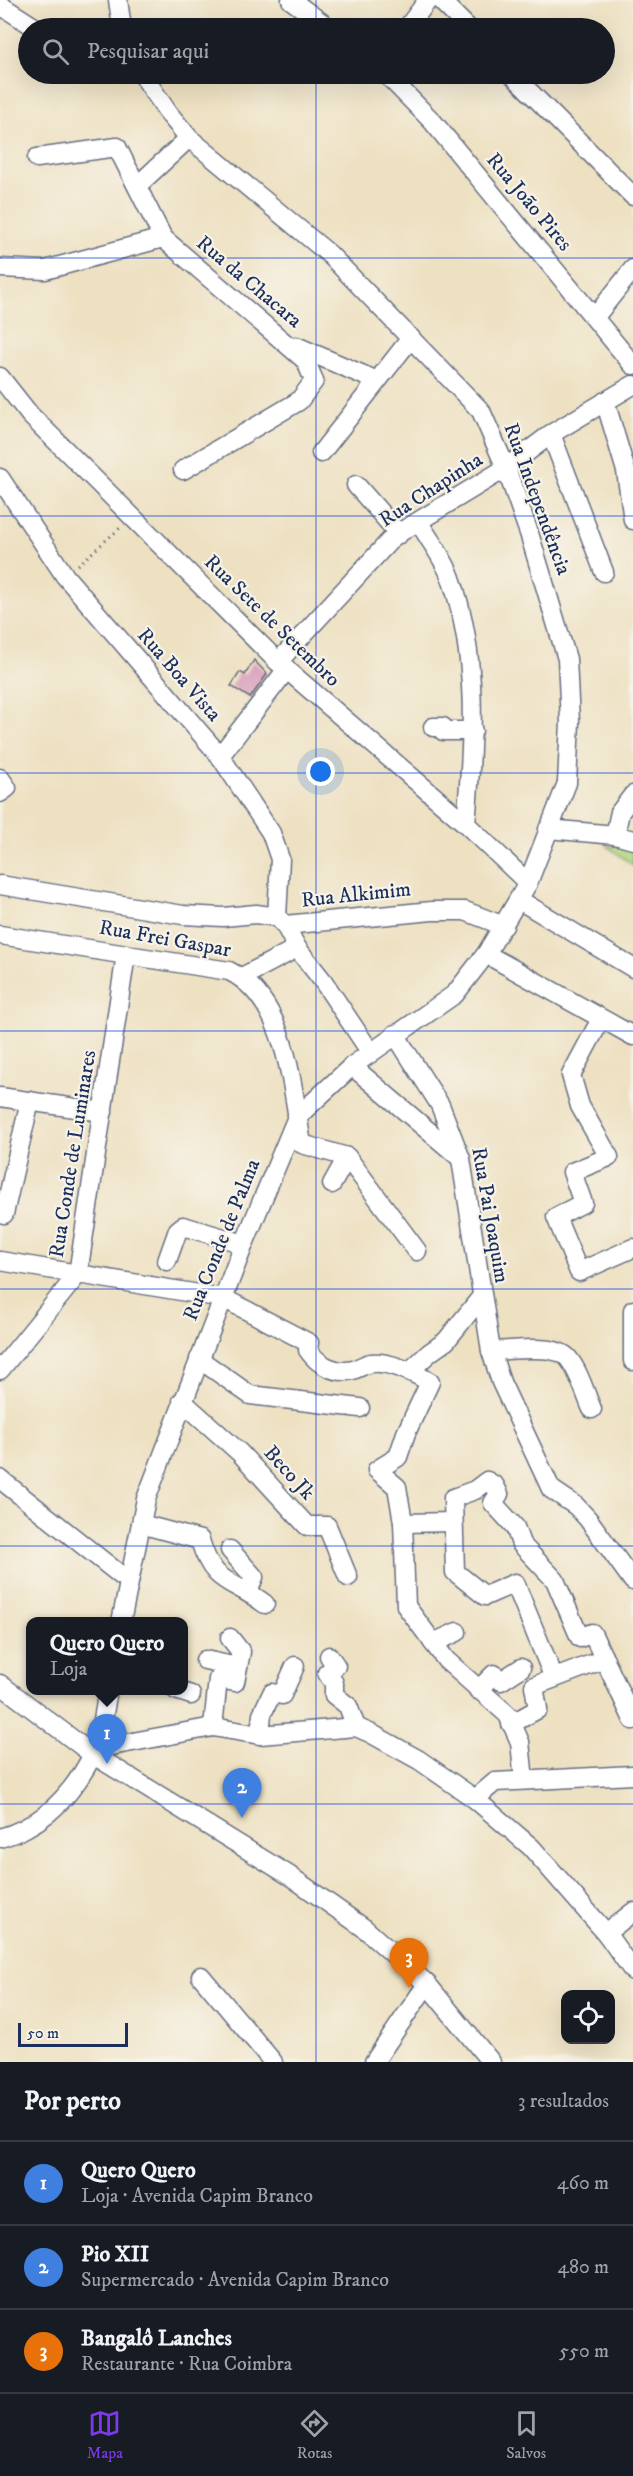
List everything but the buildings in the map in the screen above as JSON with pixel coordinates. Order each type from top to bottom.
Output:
[{"type":"street","points":[[117,0],[120,18]]},
{"type":"street","points":[[291,0],[315,18]]},
{"type":"street","points":[[414,18],[428,0]]},
{"type":"street","points":[[440,0],[458,18]]},
{"type":"street","points":[[0,5],[20,18]]},
{"type":"street","name":"Rua Independência","points":[[149,84],[189,138],[329,254],[481,411],[506,468],[529,533],[567,659],[570,722],[567,783],[528,883],[486,954]]},
{"type":"street","name":"Rua João Pires","points":[[396,84],[433,122],[633,364]]},
{"type":"street","points":[[522,84],[633,196]]},
{"type":"street","points":[[138,185],[189,138]]},
{"type":"street","name":"Rua da Chacara","points":[[37,158],[117,147],[163,238],[306,361],[314,381],[299,400],[183,470]]},
{"type":"street","points":[[0,268],[45,270],[163,238]]},
{"type":"street","points":[[595,317],[633,269]]},
{"type":"street","points":[[321,453],[411,338]]},
{"type":"street","points":[[284,340],[377,381]]},
{"type":"street","name":"Rua Sete de Setembro","points":[[0,377],[30,415],[283,665],[466,824],[528,883]]},
{"type":"street","name":"Rua Chapinha","points":[[220,756],[283,665],[399,534],[506,468],[551,434],[633,385]]},
{"type":"street","points":[[605,402],[626,471],[633,520]]},
{"type":"street","points":[[551,434],[604,572]]},
{"type":"street","name":"Rua Boa Vista","points":[[0,478],[65,576],[220,756],[272,833],[280,859],[281,921]]},
{"type":"street","points":[[356,485],[399,534]]},
{"type":"street","points":[[419,522],[450,576],[467,636],[473,731],[466,824]]},
{"type":"street","points":[[433,727],[443,727],[443,731],[473,731]]},
{"type":"street","points":[[0,778],[7,788],[0,793]]},
{"type":"street","points":[[615,835],[620,812],[633,795]]},
{"type":"street","points":[[548,829],[615,835],[633,840]]},
{"type":"street","name":"Rua Alkimim","points":[[3,882],[183,915],[223,917],[256,914],[281,921],[465,911],[504,926]]},
{"type":"street","points":[[519,900],[633,968]]},
{"type":"street","points":[[281,921],[297,948],[323,981],[371,1053]]},
{"type":"street","name":"Rua Frei Gaspar","points":[[0,935],[229,971],[242,977],[266,1005],[284,1045],[302,1144],[347,1157]]},
{"type":"street","points":[[242,977],[297,948]]},
{"type":"street","name":"Rua Conde de Luminares","points":[[0,1370],[78,1274],[126,954]]},
{"type":"street","points":[[486,954],[633,1036]]},
{"type":"street","name":"Rua Conde de Palma","points":[[122,1617],[146,1499],[244,1244],[297,1117],[352,1066],[455,994],[486,954]]},
{"type":"street","points":[[601,1019],[572,1075],[580,1106],[609,1156],[572,1172],[583,1203],[556,1217],[579,1272],[633,1248]]},
{"type":"street","name":"Rua Pai Joaquim","points":[[395,1034],[440,1105],[461,1159],[491,1351],[501,1382],[551,1489],[576,1506],[588,1519],[633,1581]]},
{"type":"street","points":[[352,1066],[461,1159]]},
{"type":"street","points":[[0,1097],[103,1112]]},
{"type":"street","points":[[4,1214],[30,1101]]},
{"type":"street","points":[[332,1184],[347,1157],[417,1251]]},
{"type":"street","points":[[167,1261],[178,1230],[183,1226],[244,1244]]},
{"type":"street","points":[[0,1261],[223,1298],[309,1343],[308,1350],[313,1357],[327,1367],[337,1371],[353,1370],[373,1363],[410,1371],[430,1382],[398,1456],[376,1470],[397,1487],[403,1523],[406,1606],[446,1660],[508,1715],[520,1742],[524,1780]]},
{"type":"street","points":[[410,1371],[446,1341],[482,1296]]},
{"type":"street","points":[[633,1310],[633,1361]]},
{"type":"street","points":[[491,1351],[530,1349],[560,1351],[568,1358],[592,1409]]},
{"type":"street","points":[[199,1359],[250,1395],[360,1408]]},
{"type":"street","name":"Beco Jk","points":[[182,1401],[240,1453],[306,1526],[327,1526],[348,1577]]},
{"type":"street","points":[[0,1479],[128,1581]]},
{"type":"street","points":[[554,1678],[516,1583],[485,1596],[455,1572],[453,1498],[475,1490],[487,1481],[495,1486],[499,1494],[493,1503],[515,1527],[521,1544],[555,1580],[580,1638],[592,1633],[633,1720]]},
{"type":"street","points":[[403,1523],[453,1522]]},
{"type":"street","points":[[141,1524],[200,1540],[206,1563],[228,1584],[248,1592],[265,1604]]},
{"type":"street","points":[[230,1550],[254,1577],[248,1592]]},
{"type":"street","points":[[433,1643],[457,1632]]},
{"type":"street","points":[[213,1727],[218,1679],[235,1682],[241,1652],[230,1638]]},
{"type":"street","points":[[329,1656],[336,1666],[327,1673],[334,1683],[334,1695],[348,1706],[356,1727]]},
{"type":"street","points":[[511,1724],[538,1709],[534,1686],[605,1659]]},
{"type":"street","points":[[205,1660],[238,1667]]},
{"type":"street","points":[[260,1735],[262,1714],[272,1693],[282,1695],[295,1666]]},
{"type":"street","points":[[478,1690],[494,1674],[501,1681],[521,1668]]},
{"type":"street","points":[[0,1684],[94,1751],[290,1876],[364,1928],[427,1984],[492,2062]]},
{"type":"street","points":[[0,1838],[16,1834],[53,1812],[76,1785],[94,1751],[107,1695]]},
{"type":"street","points":[[94,1751],[213,1727],[260,1735],[356,1727],[419,1760],[475,1799],[531,1847],[606,1933],[633,1971]]},
{"type":"street","points":[[475,1799],[495,1782],[633,1775]]},
{"type":"street","points":[[606,1933],[633,1912]]},
{"type":"street","points":[[201,1976],[273,2062]]},
{"type":"street","points":[[374,2062],[427,1984]]},
{"type":"path","points":[[65,576],[132,516]]},
{"type":"green space","points":[[626,845],[633,848],[633,865],[607,846]]},
{"type":"place","name":"Quero Quero","points":[[107,1764]]},
{"type":"place","name":"Pio XII","points":[[242,1818]]},
{"type":"place","name":"Bangalô Lanches","points":[[409,1988]]}]
